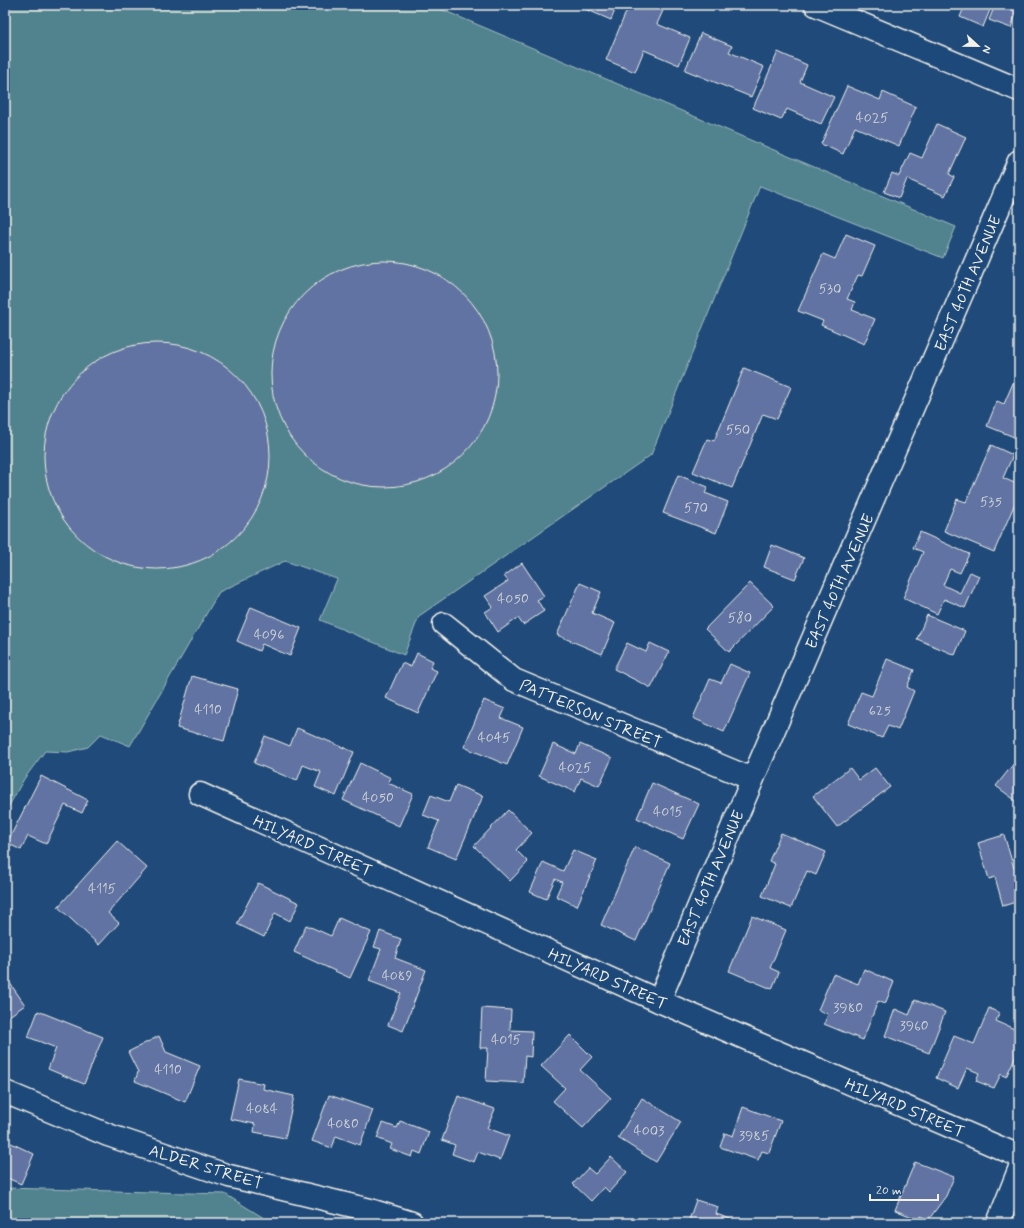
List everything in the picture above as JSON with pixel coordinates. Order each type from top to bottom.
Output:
[{"type":"street","points":[[816,5],[1019,90]]},
{"type":"street","name":"EAST 40TH AVENUE","points":[[659,1001],[752,779],[859,535],[1019,161]]},
{"type":"street","name":"PATTERSON STREET","points":[[444,624],[514,680],[752,779]]},
{"type":"street","name":"HILYARD STREET","points":[[200,794],[659,1001],[1019,1156]]},
{"type":"street","name":"ALDER STREET","points":[[5,1092],[108,1135],[229,1176],[370,1210],[412,1223]]},
{"type":"street","points":[[998,1223],[1019,1170]]},
{"type":"green space","points":[[5,5],[431,5],[956,227],[943,258],[760,186],[651,455],[419,616],[404,655],[320,620],[337,579],[285,561],[219,592],[130,746],[101,734],[88,747],[68,752],[45,751],[24,779],[5,813]]},
{"type":"green space","points":[[5,1188],[225,1194],[272,1223],[5,1223]]},
{"type":"building","points":[[576,5],[617,5],[611,20]]},
{"type":"building","points":[[629,5],[665,6],[657,24],[690,38],[679,65],[644,50],[635,72],[606,60]]},
{"type":"building","points":[[965,5],[992,5],[983,27],[960,17]]},
{"type":"building","points":[[995,5],[1019,5],[1011,28],[989,20]]},
{"type":"building","points":[[701,33],[732,46],[729,52],[764,67],[751,97],[685,70]]},
{"type":"building","points":[[778,52],[807,65],[800,82],[834,97],[821,124],[787,109],[781,120],[753,108]]},
{"type":"building","points":[[847,86],[880,100],[883,92],[916,107],[899,146],[855,127],[843,154],[821,144]]},
{"type":"building","points":[[937,124],[966,137],[949,174],[954,177],[945,196],[907,179],[899,198],[884,192],[892,173],[899,176],[910,153],[922,158]]},
{"type":"building","points":[[846,234],[875,246],[862,276],[858,275],[847,299],[855,302],[852,310],[875,319],[864,344],[821,325],[823,321],[798,311],[823,254],[835,259]]},
{"type":"building","points":[[384,261],[417,266],[427,270],[447,280],[464,294],[478,311],[488,331],[492,341],[497,374],[492,407],[488,417],[478,437],[464,454],[447,468],[427,478],[417,482],[384,487],[351,482],[341,478],[321,468],[304,454],[290,437],[280,417],[276,407],[271,374],[276,341],[280,331],[290,311],[304,294],[321,280],[341,270],[351,266]]},
{"type":"building","points":[[157,343],[179,345],[200,352],[220,362],[237,376],[251,393],[261,413],[268,434],[270,456],[268,478],[261,499],[251,519],[237,536],[220,550],[200,560],[179,567],[157,569],[135,567],[114,560],[94,550],[77,536],[63,519],[53,499],[46,478],[44,456],[46,434],[53,413],[63,393],[77,376],[94,362],[114,352],[135,345]]},
{"type":"building","points":[[744,368],[791,387],[777,419],[763,414],[732,488],[693,472],[707,439],[714,441]]},
{"type":"building","points":[[1019,369],[1019,439],[987,426],[997,401],[1004,404]]},
{"type":"building","points":[[991,445],[1013,455],[1003,478],[1019,485],[1019,494],[994,552],[944,531],[957,499],[966,502]]},
{"type":"building","points":[[678,475],[708,487],[705,493],[728,502],[716,533],[663,513]]},
{"type":"building","points":[[920,532],[969,554],[960,573],[950,569],[943,585],[960,593],[970,572],[979,576],[965,608],[944,599],[937,614],[903,598],[923,552],[913,548]]},
{"type":"building","points":[[772,545],[804,558],[795,579],[764,567]]},
{"type":"building","points":[[522,563],[544,596],[537,600],[544,611],[523,625],[518,618],[498,632],[485,612],[493,607],[485,596],[508,581],[504,576]]},
{"type":"building","points":[[580,583],[601,592],[592,613],[615,623],[602,654],[557,635]]},
{"type":"building","points":[[750,583],[774,606],[729,652],[705,629]]},
{"type":"building","points":[[251,607],[301,628],[290,656],[262,644],[259,651],[237,641]]},
{"type":"building","points":[[927,615],[965,631],[955,655],[917,639]]},
{"type":"building","points":[[627,643],[646,652],[650,643],[669,652],[651,688],[614,669]]},
{"type":"building","points":[[417,653],[433,661],[430,668],[437,671],[418,713],[386,698],[402,663],[411,667]]},
{"type":"building","points":[[887,659],[914,670],[907,687],[914,691],[898,730],[888,726],[882,738],[848,724],[861,692],[872,696]]},
{"type":"building","points":[[730,664],[750,673],[724,732],[693,718],[710,679],[721,683]]},
{"type":"building","points":[[192,676],[238,689],[224,741],[177,728]]},
{"type":"building","points":[[484,700],[505,709],[501,718],[523,727],[507,765],[464,747]]},
{"type":"building","points":[[297,728],[354,752],[336,796],[315,787],[321,772],[303,765],[297,781],[254,763],[265,736],[290,746]]},
{"type":"building","points":[[553,744],[576,754],[580,744],[612,758],[599,786],[581,778],[575,792],[539,776]]},
{"type":"building","points":[[1019,757],[1019,803],[996,786]]},
{"type":"building","points":[[360,763],[391,778],[388,783],[413,794],[399,826],[343,800]]},
{"type":"building","points":[[850,768],[859,780],[875,768],[890,787],[837,827],[813,796]]},
{"type":"building","points":[[41,776],[88,800],[82,813],[65,805],[46,844],[28,836],[21,850],[7,843]]},
{"type":"building","points":[[652,783],[699,804],[683,839],[637,818]]},
{"type":"building","points":[[456,785],[483,796],[456,859],[428,847],[439,821],[423,815],[431,795],[449,802]]},
{"type":"building","points":[[508,810],[532,833],[516,850],[528,862],[510,881],[474,846]]},
{"type":"building","points":[[781,833],[826,852],[816,875],[807,871],[791,908],[762,896],[775,864],[769,861]]},
{"type":"building","points":[[1004,835],[1014,868],[1019,866],[1019,901],[1003,906],[995,877],[989,879],[978,843]]},
{"type":"building","points":[[117,841],[147,868],[108,913],[119,923],[99,945],[58,907]]},
{"type":"building","points":[[635,847],[670,863],[636,941],[601,925]]},
{"type":"building","points":[[573,850],[597,860],[577,906],[556,896],[562,882],[555,879],[546,899],[530,892],[543,862],[563,871]]},
{"type":"building","points":[[258,883],[299,903],[290,921],[275,913],[264,937],[237,924]]},
{"type":"building","points":[[752,916],[786,930],[770,968],[779,972],[772,989],[729,971]]},
{"type":"building","points":[[339,918],[371,932],[350,978],[294,952],[306,925],[331,936]]},
{"type":"building","points":[[380,931],[401,939],[395,958],[426,970],[403,1031],[388,1025],[401,993],[369,981],[381,949],[374,947]]},
{"type":"building","points":[[864,969],[894,982],[885,1004],[878,1001],[863,1040],[824,1024],[828,1014],[818,1010],[833,974],[858,984]]},
{"type":"building","points":[[5,976],[25,1005],[5,1019]]},
{"type":"building","points":[[915,1000],[945,1012],[929,1053],[885,1036],[895,1009],[909,1015]]},
{"type":"building","points":[[482,1008],[511,1010],[510,1030],[532,1031],[531,1057],[525,1056],[523,1083],[486,1081],[488,1048],[480,1048]]},
{"type":"building","points":[[989,1008],[999,1013],[996,1021],[1019,1031],[1019,1054],[1017,1053],[1006,1077],[1001,1074],[994,1088],[976,1081],[979,1073],[967,1068],[958,1088],[936,1078],[954,1036],[974,1044]]},
{"type":"building","points":[[38,1011],[103,1037],[84,1084],[48,1069],[56,1048],[28,1037]]},
{"type":"building","points":[[570,1035],[592,1057],[580,1070],[611,1098],[583,1128],[553,1101],[565,1088],[541,1066]]},
{"type":"building","points":[[159,1036],[166,1052],[200,1066],[185,1102],[135,1081],[138,1072],[128,1052]]},
{"type":"building","points":[[239,1079],[264,1084],[263,1089],[294,1096],[285,1138],[254,1132],[255,1124],[230,1119]]},
{"type":"building","points":[[329,1095],[373,1110],[360,1145],[336,1136],[332,1148],[312,1141]]},
{"type":"building","points":[[458,1096],[495,1109],[487,1128],[509,1136],[500,1160],[478,1152],[474,1162],[452,1154],[455,1145],[442,1140]]},
{"type":"building","points":[[642,1098],[681,1122],[656,1162],[618,1138]]},
{"type":"building","points":[[743,1107],[781,1121],[769,1153],[762,1151],[758,1160],[720,1147],[725,1133],[733,1136]]},
{"type":"building","points":[[400,1121],[429,1132],[421,1154],[414,1151],[412,1157],[390,1149],[392,1144],[377,1138],[383,1123],[397,1128]]},
{"type":"building","points":[[7,1141],[34,1154],[21,1184],[5,1177],[5,1146]]},
{"type":"building","points":[[611,1157],[627,1172],[609,1192],[604,1187],[591,1201],[573,1184],[588,1168],[595,1174]]},
{"type":"building","points":[[915,1162],[954,1177],[946,1196],[929,1219],[921,1216],[919,1220],[895,1210]]},
{"type":"building","points":[[696,1200],[718,1207],[716,1214],[742,1223],[688,1223]]}]
